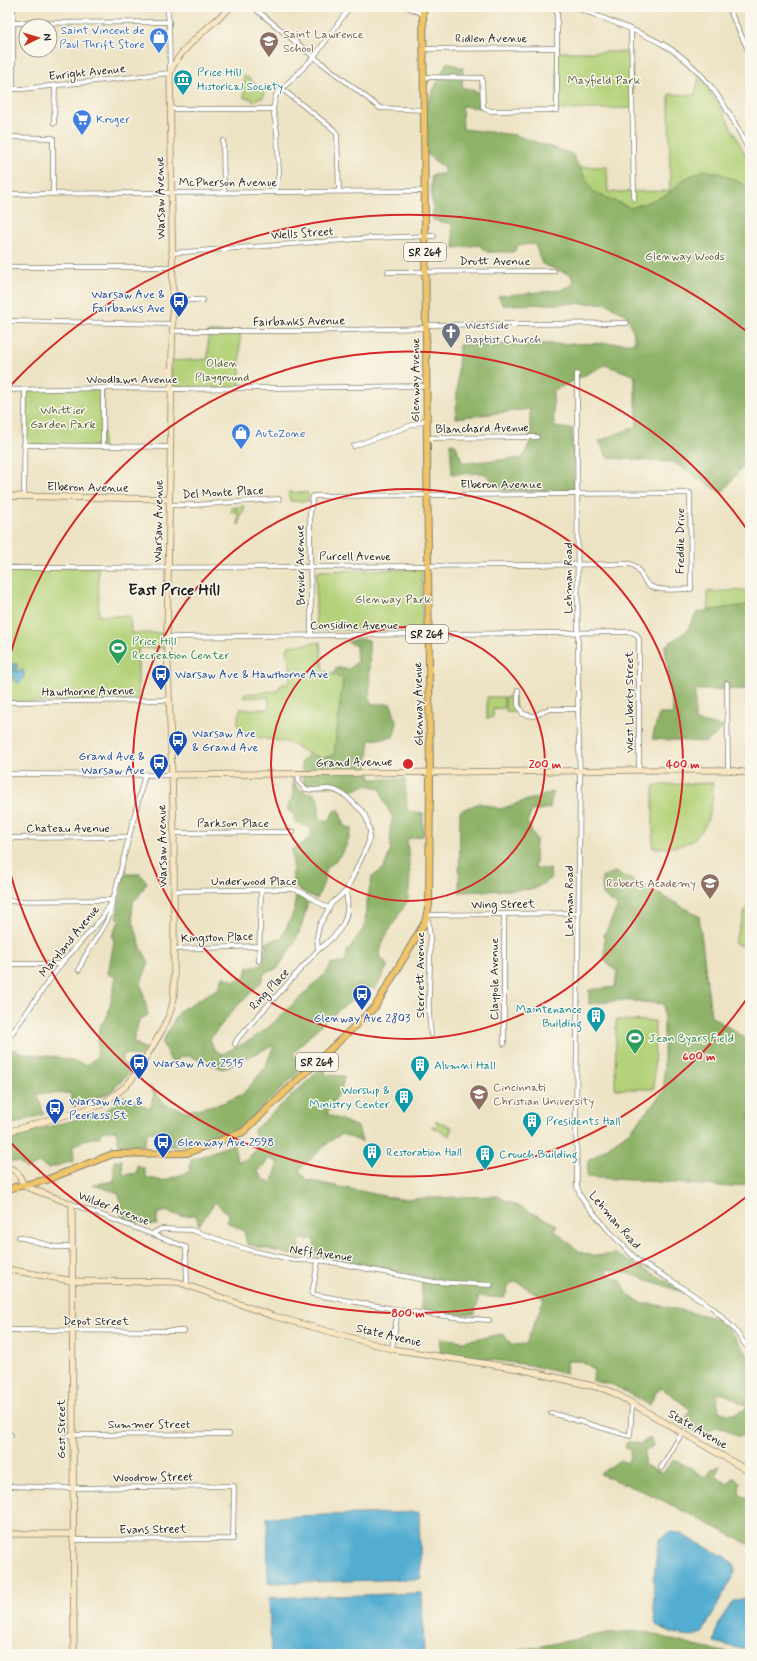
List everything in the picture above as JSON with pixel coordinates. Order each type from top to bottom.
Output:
[{"type":"main road","points":[[170,73],[174,64],[183,52],[231,7]]},
{"type":"main road","name":"Glenway Avenue","points":[[7,1189],[46,1180],[113,1154],[187,1152],[243,1132],[375,1007],[423,926],[427,915],[429,906],[430,772],[426,496],[427,327],[425,272],[423,7]]},
{"type":"main road","name":"Warsaw Avenue","points":[[7,1132],[37,1122],[101,1105],[125,1087],[132,1079],[166,1023],[173,1008],[174,833],[167,637],[173,331],[170,73]]},
{"type":"main road","name":"Elberon Avenue","points":[[7,496],[169,502]]},
{"type":"main road","name":"Grand Avenue","points":[[172,775],[580,770],[728,770],[750,773]]},
{"type":"main road","points":[[7,1169],[13,1169],[16,1172],[24,1186]]},
{"type":"main road","name":"Wilder Avenue","points":[[24,1186],[72,1204]]},
{"type":"main road","name":"Gest Street","points":[[72,1204],[71,1434],[74,1654]]},
{"type":"main road","name":"State Avenue","points":[[7,1269],[72,1281],[169,1280],[186,1284],[273,1316],[392,1349],[520,1369],[605,1390],[750,1472]]},
{"type":"main road","points":[[7,1534],[72,1534]]},
{"type":"street","points":[[13,7],[13,89]]},
{"type":"street","points":[[167,7],[169,22],[170,73]]},
{"type":"street","points":[[253,7],[380,108],[424,110]]},
{"type":"street","points":[[275,192],[279,173],[274,109],[276,95],[314,57],[350,7]]},
{"type":"street","points":[[407,7],[423,14]]},
{"type":"street","points":[[424,77],[482,78],[483,105],[485,109],[491,111],[557,110],[558,7]]},
{"type":"street","points":[[575,7],[631,30],[668,48],[704,76],[734,123],[750,153]]},
{"type":"street","points":[[728,7],[750,54]]},
{"type":"street","points":[[13,22],[169,22]]},
{"type":"street","points":[[631,30],[634,199]]},
{"type":"street","name":"Ridlen Avenue","points":[[424,49],[557,48]]},
{"type":"street","name":"Enright Avenue","points":[[7,87],[13,89],[55,86],[170,73]]},
{"type":"street","points":[[54,123],[55,86]]},
{"type":"street","points":[[282,90],[335,132],[337,138],[339,191]]},
{"type":"street","points":[[170,110],[274,109]]},
{"type":"street","points":[[7,137],[53,138],[53,194]]},
{"type":"street","points":[[223,141],[224,192]]},
{"type":"street","name":"McPherson Avenue","points":[[7,194],[425,191]]},
{"type":"street","name":"Wells Street","points":[[171,253],[372,238],[434,236]]},
{"type":"street","points":[[7,267],[172,267]]},
{"type":"street","name":"Drott Avenue","points":[[388,272],[554,271]]},
{"type":"street","points":[[173,300],[203,300]]},
{"type":"street","points":[[7,321],[173,324]]},
{"type":"street","name":"Fairbanks Avenue","points":[[173,331],[307,331],[427,327],[627,324]]},
{"type":"street","name":"Lehman Road","points":[[577,374],[578,709],[580,770],[576,1156],[577,1186],[580,1195],[611,1233],[638,1261],[669,1279],[713,1308],[735,1330],[750,1351]]},
{"type":"street","name":"Woodlawn Avenue","points":[[7,390],[155,387],[171,389],[426,386]]},
{"type":"street","points":[[103,389],[103,446]]},
{"type":"street","points":[[24,496],[25,390]]},
{"type":"street","points":[[354,446],[426,420]]},
{"type":"street","name":"Blanchard Avenue","points":[[427,438],[537,437]]},
{"type":"street","points":[[24,444],[170,447]]},
{"type":"street","name":"Elberon Avenue","points":[[313,496],[690,493]]},
{"type":"street","name":"Freddie Drive","points":[[690,493],[691,589]]},
{"type":"street","name":"Brevier Avenue","points":[[311,635],[310,513],[313,496]]},
{"type":"street","name":"Del Monte Place","points":[[169,502],[194,506],[279,498]]},
{"type":"street","name":"Purcell Avenue","points":[[7,568],[632,564],[637,567],[646,583],[654,588],[691,589]]},
{"type":"street","name":"Considine Avenue","points":[[167,637],[578,632],[631,632],[636,634]]},
{"type":"street","name":"West Liberty Street","points":[[636,634],[639,639],[639,770]]},
{"type":"street","points":[[727,683],[728,770]]},
{"type":"street","points":[[518,690],[518,704],[523,714],[534,716],[549,710],[578,709]]},
{"type":"street","name":"Hawthorne Avenue","points":[[7,702],[169,700]]},
{"type":"street","name":"Ring Place","points":[[298,773],[299,782],[305,789],[328,789],[341,793],[357,806],[367,820],[370,832],[368,844],[346,891],[328,908],[318,930],[318,950]]},
{"type":"street","name":"Grand Avenue","points":[[7,774],[172,775]]},
{"type":"street","name":"Maryland Avenue","points":[[7,1040],[61,964],[102,918],[113,900],[145,774]]},
{"type":"street","name":"Parkson Place","points":[[174,833],[293,832]]},
{"type":"street","name":"Chateau Avenue","points":[[7,838],[129,837]]},
{"type":"street","points":[[259,961],[261,890]]},
{"type":"street","name":"Underwood Place","points":[[174,891],[298,890],[328,908]]},
{"type":"street","name":"Ring Place","points":[[235,1044],[238,1038],[318,950],[334,938],[342,927],[347,910],[346,891]]},
{"type":"street","points":[[7,901],[113,900],[110,914],[84,958],[79,970]]},
{"type":"street","name":"Wing Street","points":[[427,915],[579,913]]},
{"type":"street","name":"Sterrett Avenue","points":[[427,915],[430,931],[428,1000],[431,1035]]},
{"type":"street","name":"Claypole Avenue","points":[[504,915],[504,1044]]},
{"type":"street","name":"Kingston Place","points":[[174,949],[260,946]]},
{"type":"street","points":[[7,964],[61,964]]},
{"type":"street","name":"Wilder Avenue","points":[[72,1204],[186,1247],[186,1284]]},
{"type":"street","name":"Neff Avenue","points":[[152,1234],[161,1229],[191,1230],[249,1250],[294,1260],[318,1262],[326,1261],[435,1282],[491,1285]]},
{"type":"street","points":[[19,1237],[55,1247],[72,1247]]},
{"type":"street","points":[[318,1262],[312,1294],[398,1310],[489,1320]]},
{"type":"street","points":[[392,1349],[398,1310]]},
{"type":"street","name":"Depot Street","points":[[7,1330],[184,1331]]},
{"type":"street","points":[[551,1413],[630,1436],[632,1404]]},
{"type":"street","points":[[661,1468],[682,1433]]},
{"type":"street","name":"Summer Street","points":[[71,1434],[229,1434]]},
{"type":"street","name":"Woodrow Street","points":[[7,1486],[72,1488],[234,1486],[233,1539]]},
{"type":"street","name":"Evans Street","points":[[72,1540],[233,1539]]},
{"type":"green space","name":"Mayfield Park","points":[[557,52],[632,52],[633,108],[557,110]]},
{"type":"green space","points":[[447,62],[463,68],[462,87],[478,92],[480,108],[462,106],[463,129],[515,135],[572,154],[593,192],[631,208],[667,195],[683,180],[703,170],[719,173],[750,187],[750,457],[722,493],[673,462],[608,458],[599,441],[637,426],[636,376],[605,365],[553,391],[554,427],[572,429],[574,491],[503,490],[484,473],[452,474],[450,443],[455,444],[463,463],[523,458],[530,442],[530,409],[456,418],[459,345],[637,343],[628,316],[606,303],[503,305],[498,296],[561,290],[574,284],[571,275],[542,264],[535,244],[518,245],[514,252],[487,252],[479,245],[454,248],[452,224],[433,220],[432,176],[445,173],[443,167],[425,153],[424,110]]},
{"type":"green space","points":[[246,76],[264,91],[263,98],[258,98],[253,102],[251,98],[244,98],[244,88],[242,85],[244,84],[244,77]]},
{"type":"green space","name":"Glenway Woods","points":[[699,76],[726,117],[750,164],[750,403],[635,405],[633,297],[458,201],[431,201],[431,175],[485,174],[485,166],[607,167],[608,192],[670,191],[669,94],[695,95]]},
{"type":"green space","name":"Olden Playground","points":[[208,332],[240,332],[240,388],[171,389],[172,361],[208,359]]},
{"type":"green space","name":"Whittier Garden Park","points":[[103,389],[103,446],[24,445],[25,390]]},
{"type":"green space","points":[[288,492],[308,493],[308,501],[290,501]]},
{"type":"green space","points":[[244,506],[244,512],[240,514],[240,524],[238,525],[238,514],[231,514],[232,508],[236,507],[236,512],[237,507]]},
{"type":"green space","name":"Price Hill Recreation Center","points":[[98,567],[99,616],[130,616],[131,633],[162,633],[163,648],[138,648],[138,701],[7,702],[7,568]]},
{"type":"green space","name":"Glenway Park","points":[[422,569],[421,629],[317,630],[316,577],[317,573],[320,571]]},
{"type":"green space","points":[[748,590],[750,623],[709,612],[707,592]]},
{"type":"green space","points":[[750,598],[750,684],[748,689],[695,690],[695,721],[724,727],[707,742],[652,739],[659,714],[673,714],[665,646],[687,631],[697,612],[747,605]]},
{"type":"green space","points":[[357,639],[369,640],[370,704],[391,704],[397,724],[393,737],[370,740],[367,764],[371,779],[405,779],[407,811],[423,813],[423,836],[407,839],[410,876],[408,900],[384,939],[379,955],[388,966],[375,989],[356,985],[356,998],[338,1010],[322,1024],[293,1054],[304,1067],[244,1125],[224,1135],[187,1146],[167,1146],[165,1129],[147,1133],[144,1145],[119,1146],[116,1130],[101,1132],[101,1136],[84,1140],[73,1146],[74,1161],[48,1168],[39,1163],[26,1169],[19,1162],[7,1161],[7,1138],[104,1112],[124,1096],[150,1109],[154,1094],[150,1086],[166,1105],[187,1111],[223,1103],[243,1094],[265,1068],[274,1045],[223,1069],[189,1056],[180,1057],[173,1065],[162,1043],[179,1011],[219,988],[223,976],[234,981],[246,977],[248,967],[263,964],[266,943],[282,937],[294,911],[296,894],[308,900],[297,937],[277,969],[265,972],[260,984],[234,1009],[210,1039],[214,1049],[222,1054],[251,1040],[270,1026],[326,973],[332,963],[345,963],[347,952],[365,926],[366,907],[372,877],[384,868],[391,849],[390,829],[393,818],[385,803],[380,788],[366,785],[352,791],[336,786],[314,787],[304,784],[301,762],[309,754],[323,758],[334,755],[343,679],[332,674],[337,668],[349,669],[357,662],[356,646],[347,642]]},
{"type":"green space","points":[[320,642],[323,670],[343,679],[334,755],[323,758],[309,754],[289,743],[246,735],[237,724],[240,709],[269,709],[269,697],[244,698],[244,694],[277,691],[281,685],[289,683],[291,672],[287,651],[289,646]]},
{"type":"green space","points":[[487,697],[504,697],[504,708],[493,709],[493,717],[487,719]]},
{"type":"green space","points":[[505,697],[515,697],[516,712],[506,711]]},
{"type":"green space","points":[[293,778],[297,788],[307,793],[314,793],[318,800],[320,819],[330,821],[333,812],[339,809],[344,826],[352,828],[340,856],[326,868],[325,879],[317,899],[293,886],[292,849],[301,845],[310,837],[312,829],[295,822],[293,814],[288,810],[288,803],[293,799]]},
{"type":"green space","points":[[713,783],[712,801],[708,819],[699,834],[692,840],[681,845],[669,848],[653,848],[653,788],[655,785]]},
{"type":"green space","points":[[553,792],[550,808],[532,811],[527,822],[536,839],[535,868],[550,869],[551,879],[534,889],[459,892],[460,811],[479,803],[500,809]]},
{"type":"green space","points":[[615,872],[639,883],[699,916],[711,1016],[750,1041],[750,1183],[732,1187],[587,1177],[588,1161],[630,1131],[664,1091],[664,1004],[623,1000],[589,1004],[589,990],[615,987],[617,972],[605,961],[604,935],[618,906],[603,895],[602,877]]},
{"type":"green space","points":[[124,874],[140,874],[147,882],[139,896],[133,901],[132,917],[141,948],[149,962],[141,982],[148,1015],[139,1020],[133,1042],[146,1049],[140,1057],[124,1053],[121,1063],[134,1068],[111,1092],[73,1107],[70,1093],[37,1094],[44,1114],[7,1126],[7,1052],[10,1048],[23,1053],[57,1057],[86,1065],[97,1057],[99,1027],[108,1015],[116,977],[108,974],[114,941],[112,936],[119,921],[117,915]]},
{"type":"green space","points":[[750,897],[750,949],[734,943]]},
{"type":"green space","name":"Jean Byars Field","points":[[616,1020],[655,1021],[654,1089],[615,1089]]},
{"type":"green space","points":[[324,1066],[326,1075],[344,1076],[342,1087],[327,1114],[358,1127],[362,1142],[342,1134],[330,1141],[299,1170],[306,1180],[399,1199],[497,1196],[557,1225],[554,1230],[580,1252],[593,1256],[615,1254],[663,1279],[683,1292],[635,1275],[606,1269],[608,1275],[621,1281],[628,1295],[643,1304],[653,1304],[716,1318],[728,1329],[750,1356],[750,1435],[737,1436],[725,1429],[716,1427],[706,1434],[685,1428],[687,1415],[691,1410],[662,1388],[655,1393],[650,1405],[613,1385],[593,1381],[594,1369],[581,1361],[567,1361],[566,1374],[530,1365],[440,1353],[441,1338],[463,1341],[503,1334],[512,1345],[526,1344],[544,1299],[518,1282],[510,1283],[504,1298],[479,1296],[475,1314],[449,1314],[421,1310],[422,1276],[316,1257],[314,1239],[299,1239],[301,1257],[247,1244],[244,1231],[227,1222],[229,1215],[215,1202],[199,1225],[196,1215],[180,1216],[165,1211],[157,1214],[157,1225],[141,1224],[122,1218],[119,1193],[93,1185],[114,1181],[114,1161],[122,1160],[123,1175],[137,1173],[137,1165],[144,1168],[146,1177],[162,1181],[189,1172],[191,1160],[234,1144],[237,1161],[246,1160],[258,1148],[254,1130]],"holes":[[[268,1158],[279,1163],[272,1183],[264,1180],[257,1171],[265,1165]],[[716,1393],[727,1395],[748,1407],[734,1414],[727,1414],[719,1411]]]},
{"type":"green space","points":[[434,1120],[452,1127],[449,1136],[431,1126],[435,1127],[438,1124]]},
{"type":"green space","points":[[650,1438],[654,1445],[645,1451],[644,1465],[663,1473],[674,1459],[706,1478],[712,1469],[719,1466],[716,1475],[727,1484],[734,1477],[740,1482],[739,1493],[750,1500],[750,1545],[654,1496],[600,1474],[620,1460],[628,1463],[631,1451],[625,1447],[627,1441],[640,1444]]},
{"type":"green space","points":[[643,1631],[694,1646],[734,1654],[652,1654],[638,1650],[595,1654],[501,1654],[607,1633]]},
{"type":"water","points":[[7,664],[17,664],[17,669],[12,669],[12,671],[19,671],[22,669],[24,677],[18,684],[14,677],[12,677],[12,681],[7,681]]},
{"type":"water","points":[[419,1512],[421,1579],[268,1583],[267,1517]]},
{"type":"water","points":[[670,1532],[679,1533],[729,1559],[735,1566],[735,1572],[703,1632],[698,1635],[686,1636],[656,1625],[653,1594],[657,1550],[659,1540]]},
{"type":"water","points":[[422,1593],[424,1654],[271,1654],[269,1598]]},
{"type":"water","points":[[745,1598],[750,1599],[750,1651],[714,1642],[719,1622],[733,1601]]},
{"type":"water","points":[[638,1650],[652,1654],[595,1654]]},
{"type":"place","name":"Saint Vincent de Paul Thrift Store","points":[[159,54]]},
{"type":"place","name":"Saint Lawrence School","points":[[269,58]]},
{"type":"place","name":"Price Hill Historical Society","points":[[183,96]]},
{"type":"place","name":"Kroger","points":[[82,136]]},
{"type":"place","name":"Warsaw Ave & Fairbanks Ave","points":[[179,318]]},
{"type":"place","name":"Westside Baptist Church","points":[[451,349]]},
{"type":"place","name":"AutoZone","points":[[241,450]]},
{"type":"place","name":"Price Hill Recreation Center","points":[[118,665]]},
{"type":"place","name":"Warsaw Ave & Hawthorne Ave","points":[[161,691]]},
{"type":"place","name":"Warsaw Ave & Grand Ave","points":[[178,757]]},
{"type":"place","name":"Grand Ave & Warsaw Ave","points":[[159,780]]},
{"type":"place","name":"Roberts Academy","points":[[710,900]]},
{"type":"place","name":"Glenway Ave 2803","points":[[362,1011]]},
{"type":"place","name":"Maintenance Building","points":[[596,1033]]},
{"type":"place","name":"Jean Byars Field","points":[[635,1055]]},
{"type":"place","name":"Warsaw Ave 2515","points":[[139,1080]]},
{"type":"place","name":"Alumni Hall","points":[[420,1082]]},
{"type":"place","name":"Cincinnati Christian University","points":[[479,1111]]},
{"type":"place","name":"Worship & Ministry Center","points":[[404,1114]]},
{"type":"place","name":"Warsaw Ave & Peerless St","points":[[55,1125]]},
{"type":"place","name":"Presidents Hall","points":[[532,1138]]},
{"type":"place","name":"Glenway Ave 2598","points":[[163,1159]]},
{"type":"place","name":"Restoration Hall","points":[[372,1169]]},
{"type":"place","name":"Crouch Building","points":[[485,1171]]},
{"type":"district","name":"East Price Hill","points":[[174,589]]}]
